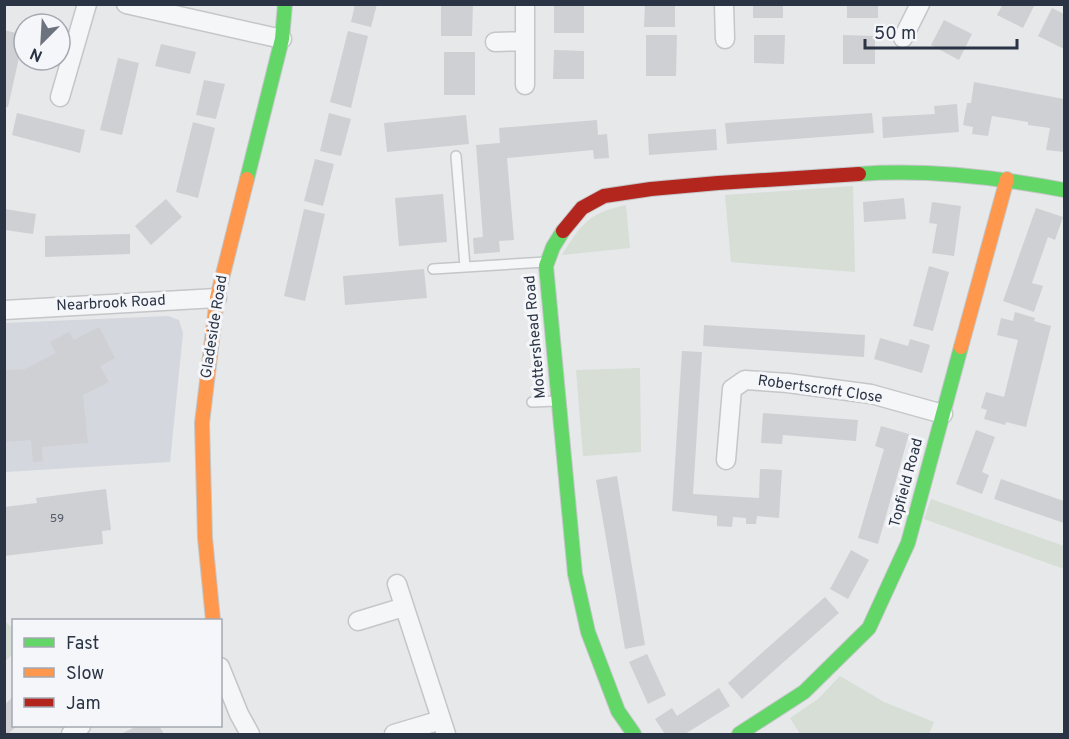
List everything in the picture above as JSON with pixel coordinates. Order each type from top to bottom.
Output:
[{"type":"street","points":[[60,98],[87,4]]},
{"type":"street","points":[[126,4],[282,39]]},
{"type":"street","name":"Gladeside Road","points":[[213,619],[205,538],[202,423],[218,298],[282,39],[285,4]]},
{"type":"street","points":[[525,4],[525,85]]},
{"type":"street","points":[[724,4],[725,39]]},
{"type":"street","points":[[903,38],[920,4]]},
{"type":"street","points":[[495,42],[525,41]]},
{"type":"street","name":"Mottershead Road","points":[[634,735],[618,711],[588,632],[575,574],[546,266],[565,228],[582,208],[604,196],[718,183],[898,171],[1007,179],[1065,190]]},
{"type":"street","name":"Topfield Road","points":[[739,735],[804,692],[869,628],[908,543],[1007,179]]},
{"type":"street","name":"Nearbrook Road","points":[[4,310],[218,298]]},
{"type":"street","name":"Robertscroft Close","points":[[726,460],[732,389],[745,380],[871,394],[943,414]]},
{"type":"street","points":[[394,735],[443,727],[396,584]]},
{"type":"street","points":[[358,621],[404,607]]},
{"type":"street","points":[[222,672],[250,735]]},
{"type":"lane","points":[[456,156],[465,267]]},
{"type":"lane","points":[[433,270],[548,261]]},
{"type":"lane","points":[[532,402],[558,400]]},
{"type":"shaded area","points":[[853,186],[855,272],[731,262],[725,195]]},
{"type":"shaded area","points":[[626,205],[630,248],[562,255],[581,227],[588,221],[603,212]]},
{"type":"shaded area","points":[[168,316],[179,320],[183,333],[170,462],[5,472],[4,323]]},
{"type":"shaded area","points":[[640,368],[641,452],[583,456],[576,370]]},
{"type":"shaded area","points":[[931,499],[1064,546],[1064,569],[924,519]]},
{"type":"shaded area","points":[[5,621],[12,628],[12,655],[5,661]]},
{"type":"shaded area","points":[[840,676],[884,702],[934,722],[929,734],[800,734],[790,718],[818,699]]},
{"type":"building","points":[[355,4],[377,4],[371,27],[351,22]]},
{"type":"building","points":[[441,4],[473,4],[472,36],[441,36]]},
{"type":"building","points":[[554,4],[584,4],[584,33],[554,33]]},
{"type":"building","points":[[645,4],[675,4],[675,27],[644,27]]},
{"type":"building","points":[[753,4],[783,4],[783,18],[753,18]]},
{"type":"building","points":[[847,4],[878,4],[878,18],[847,18]]},
{"type":"building","points":[[1003,4],[1035,4],[1023,28],[997,15]]},
{"type":"building","points":[[1052,8],[1064,14],[1064,49],[1038,36]]},
{"type":"building","points":[[944,20],[972,34],[959,60],[931,45]]},
{"type":"building","points":[[4,30],[12,32],[12,72],[16,72],[8,107],[4,107]]},
{"type":"building","points":[[348,31],[368,36],[351,108],[330,102]]},
{"type":"building","points":[[646,35],[677,35],[676,76],[646,76]]},
{"type":"building","points":[[754,35],[785,35],[784,64],[754,63]]},
{"type":"building","points":[[843,35],[875,36],[875,64],[843,64]]},
{"type":"building","points":[[161,44],[196,52],[190,74],[155,66]]},
{"type":"building","points":[[554,50],[584,51],[584,79],[553,79]]},
{"type":"building","points":[[444,52],[475,52],[475,95],[444,95]]},
{"type":"building","points":[[118,58],[139,63],[122,135],[100,130]]},
{"type":"building","points":[[204,80],[225,84],[216,119],[196,115]]},
{"type":"building","points":[[974,82],[1064,99],[1064,152],[1046,150],[1050,128],[1028,125],[1028,122],[992,116],[988,136],[972,134],[973,127],[963,125],[967,103],[971,103]]},
{"type":"building","points":[[957,104],[959,132],[883,138],[882,117],[935,114],[934,106]]},
{"type":"building","points":[[17,113],[85,130],[80,153],[12,135]]},
{"type":"building","points":[[329,113],[351,119],[341,156],[320,151]]},
{"type":"building","points":[[872,113],[874,133],[727,144],[725,123]]},
{"type":"building","points":[[466,115],[469,144],[387,152],[384,123]]},
{"type":"building","points":[[597,120],[598,135],[607,134],[609,158],[594,159],[593,150],[507,158],[514,240],[499,241],[500,252],[474,254],[473,238],[483,237],[476,145],[500,143],[499,128]]},
{"type":"building","points":[[193,122],[215,128],[198,198],[176,192]]},
{"type":"building","points":[[716,129],[717,150],[649,155],[648,134]]},
{"type":"building","points":[[315,159],[334,164],[323,206],[304,201]]},
{"type":"building","points":[[443,194],[447,242],[399,246],[395,198]]},
{"type":"building","points":[[904,198],[906,219],[864,222],[863,202]]},
{"type":"building","points":[[166,199],[182,217],[151,245],[135,226]]},
{"type":"building","points":[[932,202],[961,206],[954,256],[932,253],[937,224],[929,223]]},
{"type":"building","points":[[1036,208],[1063,217],[1055,240],[1048,237],[1032,283],[1043,286],[1034,312],[1003,301]]},
{"type":"building","points":[[5,209],[36,214],[33,234],[5,230]]},
{"type":"building","points":[[304,209],[325,214],[305,301],[284,296]]},
{"type":"building","points":[[130,234],[130,254],[45,257],[45,236]]},
{"type":"building","points":[[929,266],[949,272],[933,331],[913,326]]},
{"type":"building","points":[[424,269],[427,298],[345,305],[343,276]]},
{"type":"building","points":[[1015,312],[1051,326],[1026,427],[1006,422],[1005,425],[984,419],[987,410],[981,408],[986,392],[1004,397],[1018,340],[997,335],[1001,318],[1013,321]]},
{"type":"building","points":[[704,325],[865,335],[864,357],[703,346]]},
{"type":"building","points":[[99,327],[115,358],[100,366],[109,382],[83,395],[88,443],[42,447],[43,461],[33,462],[31,440],[4,442],[4,370],[25,369],[56,353],[50,342],[69,332],[74,340]]},
{"type":"building","points":[[880,338],[908,346],[910,339],[930,345],[922,373],[874,359]]},
{"type":"building","points":[[682,351],[702,352],[693,494],[759,498],[760,469],[782,470],[779,518],[757,516],[756,524],[746,524],[746,518],[733,517],[732,527],[717,526],[717,516],[672,511]]},
{"type":"building","points":[[763,413],[858,420],[856,441],[783,435],[782,444],[761,443]]},
{"type":"building","points":[[881,426],[909,434],[878,544],[858,538],[884,449],[875,446]]},
{"type":"building","points":[[976,430],[995,437],[982,472],[989,475],[982,494],[956,484]]},
{"type":"building","points":[[617,476],[645,645],[625,649],[596,480]]},
{"type":"building","points":[[1001,479],[1064,501],[1064,523],[994,499]]},
{"type":"building","points":[[106,489],[111,530],[102,531],[103,544],[4,556],[4,507],[37,503],[36,498]]},
{"type":"building","points":[[851,550],[869,560],[848,599],[830,589]]},
{"type":"building","points":[[825,597],[839,613],[742,699],[728,683]]},
{"type":"building","points":[[647,654],[666,695],[648,704],[629,662]]},
{"type":"building","points":[[719,688],[730,706],[685,734],[665,734],[655,719],[672,708],[677,716]]},
{"type":"building","points":[[12,698],[12,727],[16,727],[8,734],[4,734],[4,705]]},
{"type":"building","points":[[135,727],[160,727],[164,734],[121,734]]},
{"type":"traffic: fast","points":[[247,179],[282,39],[285,4]]},
{"type":"traffic: fast","points":[[859,174],[962,175],[1064,190]]},
{"type":"traffic: fast","points":[[563,231],[553,247],[546,266],[575,574],[588,632],[618,711],[634,734]]},
{"type":"traffic: fast","points":[[739,734],[804,692],[869,628],[908,543],[961,347]]},
{"type":"traffic: slow","points":[[213,619],[205,538],[202,423],[217,298],[247,179]]},
{"type":"traffic: slow","points":[[961,347],[1007,179]]},
{"type":"traffic: jam","points":[[563,231],[582,208],[604,196],[718,183],[859,174]]}]
